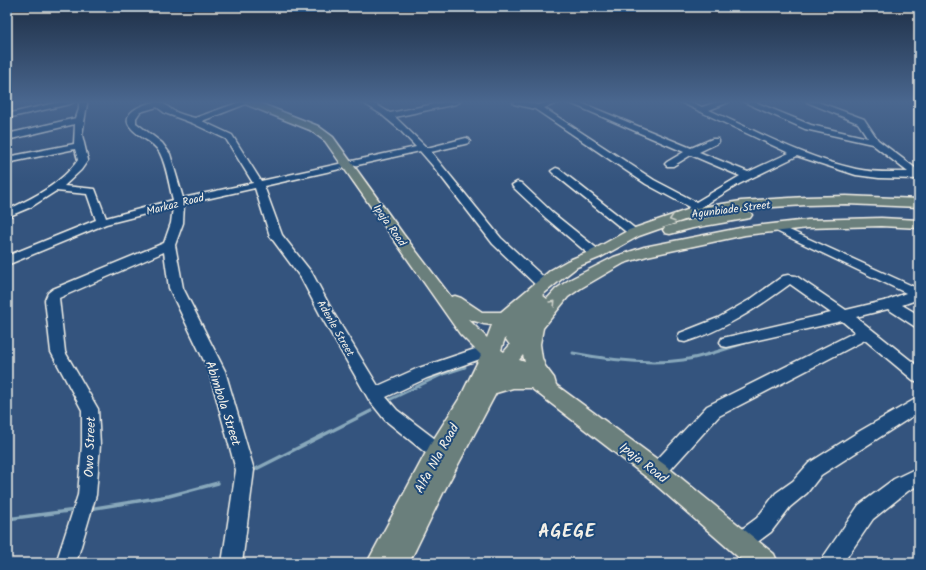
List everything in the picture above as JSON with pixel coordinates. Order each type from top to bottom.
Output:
[{"type":"main road","name":"Ipaja Road","points":[[318,129],[352,164],[399,230],[455,302],[502,354]]},
{"type":"main road","name":"Ipaja Road","points":[[352,164],[398,237],[466,329],[502,354],[657,472],[765,563]]},
{"type":"main road","name":"Agunbiade Street","points":[[502,354],[501,324],[506,317],[544,285],[572,264],[601,251],[634,232],[693,210],[806,201],[846,200],[919,203]]},
{"type":"main road","points":[[502,354],[514,338],[516,327],[520,320],[543,294],[601,251],[692,224],[779,210],[835,208],[919,211]]},
{"type":"main road","points":[[620,260],[633,252],[661,241],[708,229],[746,222],[829,215],[919,217]]},
{"type":"main road","name":"Agunbiade Street","points":[[502,354],[534,325],[552,304],[571,287],[589,275],[620,260],[662,247],[776,226],[850,222],[919,224]]},
{"type":"main road","points":[[455,302],[468,313],[476,317],[496,319],[506,317]]},
{"type":"main road","points":[[534,325],[531,340],[531,352],[539,374],[557,396]]},
{"type":"main road","name":"Alfa Nla Road","points":[[380,563],[445,454],[489,387],[502,354]]},
{"type":"main road","name":"Alfa Nla Road","points":[[396,563],[469,401],[502,354]]},
{"type":"main road","points":[[489,387],[513,380],[536,380]]},
{"type":"street","points":[[7,137],[43,129]]},
{"type":"street","points":[[7,214],[56,188],[80,165],[83,160],[78,146],[79,129]]},
{"type":"street","points":[[138,129],[159,145],[165,154],[179,202]]},
{"type":"street","name":"Adenle Street","points":[[212,129],[229,137],[242,156],[259,185],[276,236],[307,276],[328,316],[375,395],[392,415],[445,454]]},
{"type":"street","points":[[403,129],[423,149],[498,242],[544,285]]},
{"type":"street","points":[[570,129],[693,210],[747,175],[796,153]]},
{"type":"street","points":[[638,129],[747,175]]},
{"type":"street","points":[[743,129],[796,153],[856,172],[879,175],[918,175]]},
{"type":"street","points":[[811,129],[875,142]]},
{"type":"street","points":[[867,129],[875,142],[918,175]]},
{"type":"street","name":"Markaz Road","points":[[7,261],[102,222],[179,202],[352,164],[466,141]]},
{"type":"street","points":[[670,164],[690,152],[715,141]]},
{"type":"street","points":[[7,160],[78,146]]},
{"type":"street","points":[[556,171],[634,232]]},
{"type":"street","points":[[517,185],[550,216],[601,251]]},
{"type":"street","points":[[56,188],[91,191],[102,222]]},
{"type":"street","name":"Abimbola Street","points":[[179,202],[177,223],[169,245],[176,288],[217,371],[245,470],[232,563]]},
{"type":"street","points":[[776,226],[919,294]]},
{"type":"street","name":"Owo Street","points":[[66,563],[87,495],[91,445],[90,409],[58,352],[52,300],[53,296],[58,292],[169,245]]},
{"type":"street","points":[[684,337],[723,322],[756,302],[788,279],[796,281],[844,315],[919,376]]},
{"type":"street","points":[[727,342],[890,304],[919,294]]},
{"type":"street","points":[[890,304],[919,322]]},
{"type":"street","points":[[657,472],[713,411],[865,333]]},
{"type":"street","points":[[375,395],[410,378],[437,368],[502,354]]},
{"type":"street","points":[[741,542],[764,524],[783,500],[800,487],[815,469],[919,404]]},
{"type":"street","points":[[831,563],[866,512],[901,485],[919,476]]},
{"type":"waterway","points":[[573,353],[600,358],[656,362],[699,357],[745,343]]},
{"type":"waterway","points":[[387,401],[443,374],[465,367]]},
{"type":"waterway","points":[[252,471],[371,411]]},
{"type":"waterway","points":[[89,509],[169,496],[218,483]]},
{"type":"waterway","points":[[7,519],[76,510]]},
{"type":"district","name":"AGEGE","points":[[567,531]]}]
